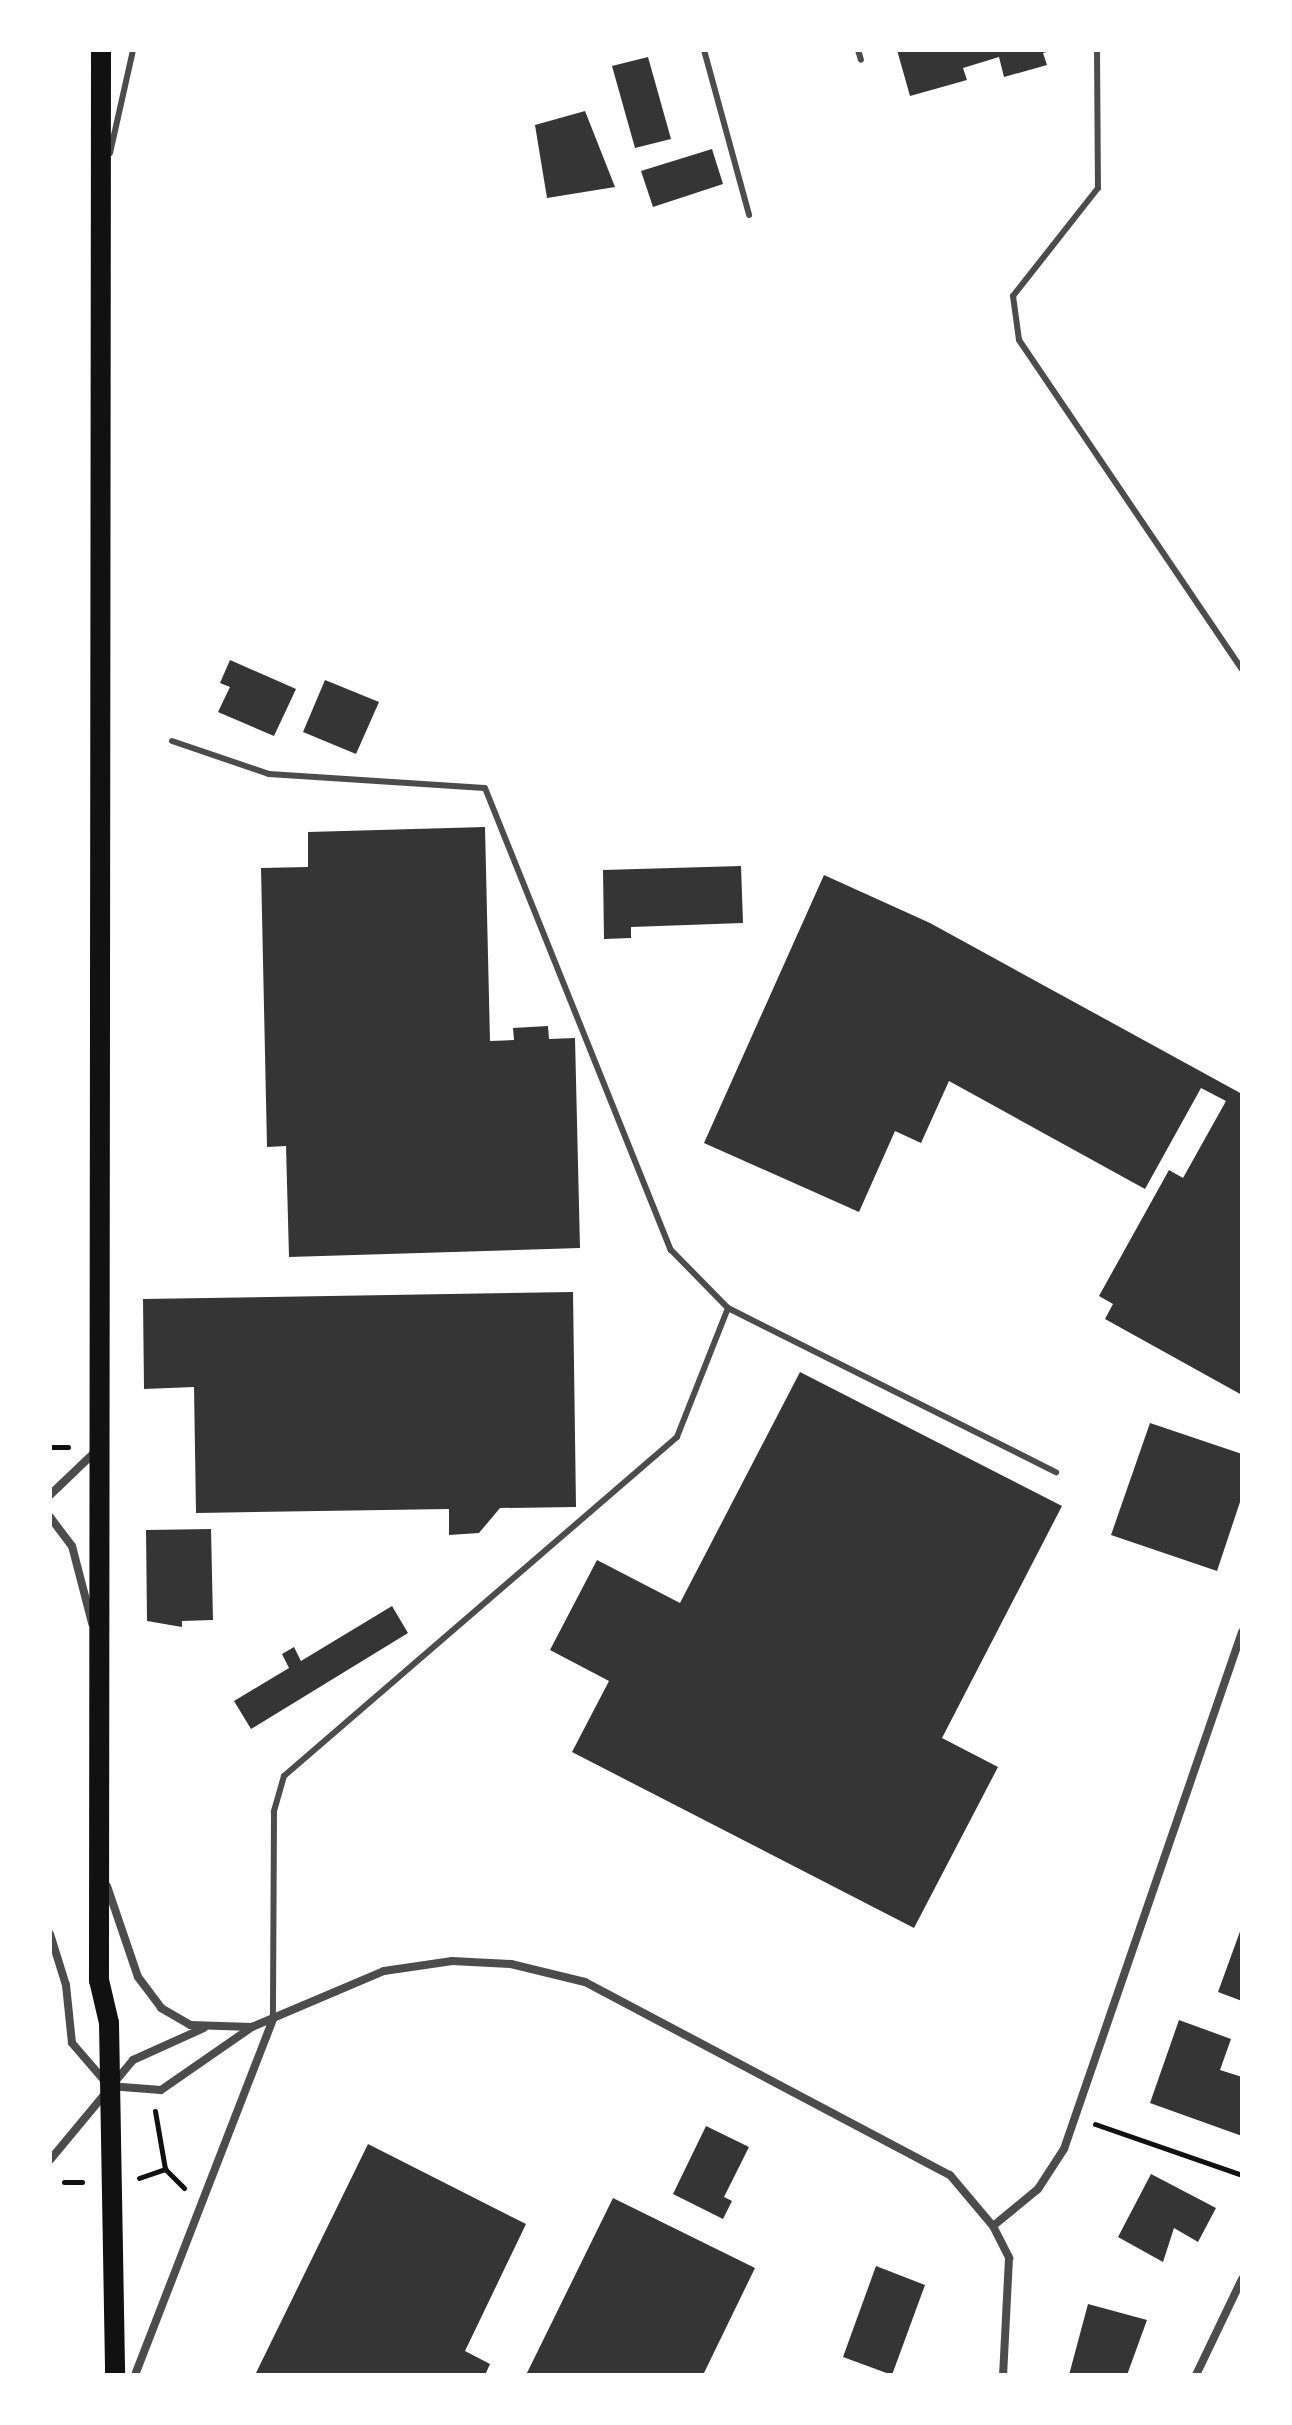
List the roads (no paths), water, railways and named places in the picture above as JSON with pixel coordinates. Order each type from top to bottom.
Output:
[{"type":"main road","points":[[101,50],[100,1863],[109,2086],[115,2375]]},
{"type":"street","points":[[50,1495],[101,1446]]},
{"type":"street","points":[[50,1517],[72,1546],[100,1651]]},
{"type":"street","points":[[993,2226],[1038,2189],[1075,2117],[1242,1632]]},
{"type":"street","points":[[100,1863],[126,1952],[151,1998],[175,2018],[205,2027],[252,2027]]},
{"type":"street","points":[[50,1934],[66,1985],[72,2043],[109,2086],[161,2090],[252,2027],[384,1971],[452,1961],[511,1964],[585,1982],[950,2175],[993,2226],[1009,2258],[1003,2375]]},
{"type":"street","points":[[135,2375],[273,2020]]},
{"type":"street","points":[[50,2160],[133,2060],[205,2027]]},
{"type":"street","points":[[1196,2375],[1242,2279]]},
{"type":"lane","points":[[101,192],[133,50]]},
{"type":"lane","points":[[704,50],[749,215]]},
{"type":"lane","points":[[858,50],[861,60]]},
{"type":"lane","points":[[1097,50],[1098,188],[1013,296],[1019,340],[1242,669]]},
{"type":"lane","points":[[172,741],[269,774],[485,788],[671,1250],[728,1308],[1056,1472]]},
{"type":"lane","points":[[273,2020],[274,1812],[284,1776],[677,1437],[728,1308]]}]
